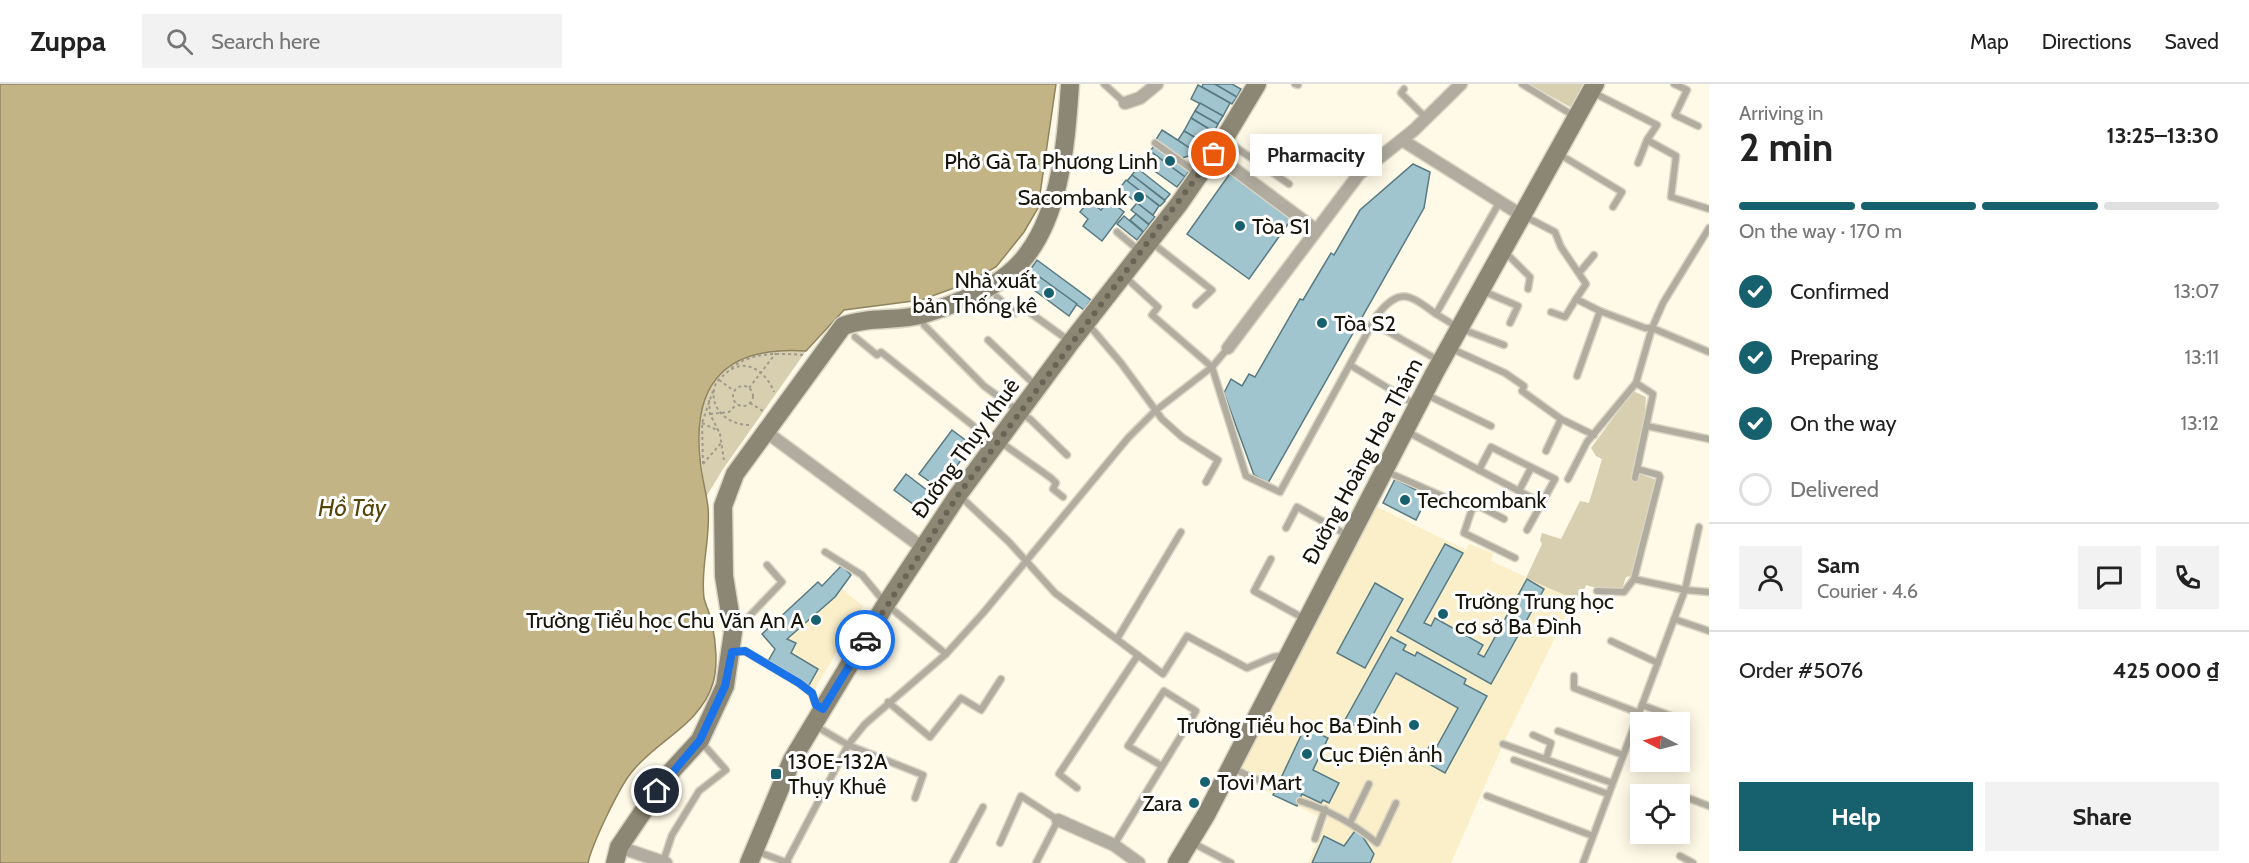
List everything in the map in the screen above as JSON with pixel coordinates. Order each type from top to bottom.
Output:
[{"type":"main road","points":[[617,855],[667,776],[700,740],[725,686],[732,652],[733,632],[724,576],[723,506],[735,474],[762,423],[843,327],[857,321],[922,315],[987,288],[1009,274],[1032,245],[1052,210],[1070,84]]},
{"type":"main road","name":"Đường Thụy Khuê","points":[[752,857],[792,760],[922,548],[1019,412],[1124,275],[1143,245],[1200,175],[1257,84]]},
{"type":"main road","name":"Đường Hoàng Hoa Thám","points":[[1180,862],[1444,354],[1593,88]]},
{"type":"street","points":[[1125,103],[1140,98],[1156,84]]},
{"type":"street","points":[[1228,348],[1359,174],[1402,140],[1461,84]]},
{"type":"street","points":[[1402,140],[1521,215]]},
{"type":"street","points":[[1219,147],[1317,230]]},
{"type":"street","points":[[762,423],[922,548]]},
{"type":"street","points":[[1058,820],[1114,845],[1138,863]]},
{"type":"street","points":[[617,855],[664,862]]},
{"type":"lane","points":[[1104,84],[1125,103]]},
{"type":"lane","points":[[1522,84],[1577,118]]},
{"type":"lane","points":[[1674,84],[1688,87],[1675,115],[1698,126]]},
{"type":"lane","points":[[1593,88],[1657,125],[1647,140],[1638,163]]},
{"type":"lane","points":[[1404,89],[1401,93],[1426,118]]},
{"type":"lane","points":[[1647,140],[1676,156],[1671,197],[1709,209]]},
{"type":"lane","points":[[1155,143],[1200,175]]},
{"type":"lane","points":[[1219,147],[1289,184]]},
{"type":"lane","points":[[1556,152],[1622,192],[1613,207]]},
{"type":"lane","points":[[1436,314],[1499,203]]},
{"type":"lane","points":[[1521,215],[1555,232],[1561,247],[1586,284],[1565,317],[1551,312]]},
{"type":"lane","points":[[1568,479],[1587,442],[1636,383],[1652,328],[1673,285],[1709,228]]},
{"type":"lane","points":[[1117,231],[1143,245],[1212,290],[1196,305]]},
{"type":"lane","points":[[1502,248],[1530,277],[1528,289]]},
{"type":"lane","points":[[1579,273],[1594,255]]},
{"type":"lane","points":[[1124,275],[1158,307],[1152,315],[1212,367],[1246,476],[1280,492],[1373,323],[1390,298],[1397,296],[1414,299],[1459,328],[1504,345]]},
{"type":"lane","points":[[1479,289],[1518,306],[1510,323]]},
{"type":"lane","points":[[997,297],[1015,312],[1022,307],[1071,342]]},
{"type":"lane","points":[[1576,298],[1600,311],[1645,328],[1652,328],[1709,352]]},
{"type":"lane","points":[[1577,376],[1600,311]]},
{"type":"lane","points":[[1087,322],[1121,363],[1155,411],[1182,437],[1218,460],[1206,482]]},
{"type":"lane","points":[[1373,323],[1444,354],[1505,373],[1524,386],[1522,392],[1561,419],[1594,435]]},
{"type":"lane","points":[[924,325],[984,386],[1031,420],[1067,454]]},
{"type":"lane","points":[[855,337],[877,355],[881,352],[996,444],[1006,446],[1051,478],[1056,483],[1053,489],[1063,497]]},
{"type":"lane","points":[[988,340],[1038,387]]},
{"type":"lane","points":[[752,857],[787,863],[848,745],[888,702],[946,654],[1026,562],[1078,496],[1155,411],[1212,367],[1228,348]]},
{"type":"lane","points":[[1350,365],[1421,400],[1491,426]]},
{"type":"lane","points":[[1635,478],[1653,394],[1636,383]]},
{"type":"lane","points":[[1546,451],[1561,419]]},
{"type":"lane","points":[[1647,426],[1709,439]]},
{"type":"lane","points":[[1405,430],[1542,502]]},
{"type":"lane","points":[[1479,470],[1491,447],[1555,479],[1527,530]]},
{"type":"lane","points":[[1519,491],[1531,468]]},
{"type":"lane","points":[[1597,591],[1624,592],[1634,579],[1660,477],[1637,469]]},
{"type":"lane","points":[[1384,471],[1472,509],[1479,506],[1504,519]]},
{"type":"lane","points":[[958,495],[1074,609],[1118,639],[1162,674],[1187,636],[1247,668],[1273,657],[1288,655]]},
{"type":"lane","points":[[1286,528],[1298,507],[1350,536]]},
{"type":"lane","points":[[1472,509],[1464,533],[1515,558]]},
{"type":"lane","points":[[1639,712],[1685,590],[1699,527]]},
{"type":"lane","points":[[1118,639],[1181,532]]},
{"type":"lane","points":[[825,552],[862,575],[886,604],[946,654]]},
{"type":"lane","points":[[1271,560],[1254,591],[1305,619]]},
{"type":"lane","points":[[733,632],[742,626],[782,582],[767,565]]},
{"type":"lane","points":[[1634,579],[1685,590],[1709,592]]},
{"type":"lane","points":[[1674,619],[1709,631]]},
{"type":"lane","points":[[1611,641],[1658,663]]},
{"type":"lane","points":[[732,652],[745,651],[812,693],[818,717],[848,745],[923,775],[915,798]]},
{"type":"lane","points":[[1077,788],[1059,774],[1138,655]]},
{"type":"lane","points":[[1574,675],[1574,688],[1636,712]]},
{"type":"lane","points":[[888,702],[930,737],[961,698],[981,710],[1001,679]]},
{"type":"lane","points":[[1114,845],[1196,711],[1164,691],[1128,746],[1162,766]]},
{"type":"lane","points":[[1642,705],[1661,712]]},
{"type":"lane","points":[[1558,731],[1623,754]]},
{"type":"lane","points":[[1533,735],[1551,742],[1545,759]]},
{"type":"lane","points":[[1582,863],[1630,736]]},
{"type":"lane","points":[[664,862],[672,835],[699,791],[726,770],[700,740]]},
{"type":"lane","points":[[1503,744],[1612,783]]},
{"type":"lane","points":[[1514,760],[1608,794]]},
{"type":"lane","points":[[1231,767],[1275,788]]},
{"type":"lane","points":[[1350,823],[1369,784]]},
{"type":"lane","points":[[1000,843],[1021,796],[1058,820],[1036,863]]},
{"type":"lane","points":[[1487,796],[1593,836]]},
{"type":"lane","points":[[1690,799],[1709,806]]},
{"type":"lane","points":[[1300,801],[1325,809],[1350,823],[1377,843],[1396,803]]},
{"type":"lane","points":[[953,863],[984,807]]},
{"type":"lane","points":[[1315,839],[1325,809]]},
{"type":"lane","points":[[1190,842],[1231,863]]},
{"type":"lane","points":[[1680,856],[1693,863]]},
{"type":"path","points":[[749,388],[777,352]]},
{"type":"path","points":[[722,442],[703,464],[702,423],[709,397],[719,380],[727,372],[740,362],[777,352],[811,356]]},
{"type":"path","points":[[727,372],[744,366],[762,372],[769,379],[775,394]]},
{"type":"path","points":[[719,380],[734,391]]},
{"type":"path","points":[[715,386],[719,411],[728,420],[737,424],[762,423],[750,403],[752,394],[749,388],[742,386],[734,391],[733,397],[737,404],[745,406],[750,403]]},
{"type":"path","points":[[709,397],[710,414],[719,431],[725,463]]},
{"type":"path","points":[[710,414],[719,411],[729,412],[737,404]]},
{"type":"path","points":[[702,423],[719,431]]},
{"type":"shaded area","points":[[1529,84],[1583,84],[1572,108]]},
{"type":"shaded area","points":[[781,349],[806,351],[706,497],[700,445],[701,421],[705,400],[714,381],[729,366],[751,356]]},
{"type":"shaded area","points":[[1633,391],[1646,397],[1640,474],[1662,482],[1635,575],[1626,577],[1620,595],[1586,585],[1580,600],[1574,599],[1526,578],[1542,544],[1540,540],[1542,533],[1561,539],[1580,501],[1589,503],[1602,459],[1596,456],[1591,448]]},
{"type":"shaded area","points":[[1377,507],[1466,550],[1469,544],[1493,553],[1491,561],[1574,599],[1503,744],[1451,863],[1308,863],[1327,821],[1233,774]]},
{"type":"shaded area","name":"Trường Tiểu học Chu Văn An A","points":[[842,565],[851,575],[842,589],[863,606],[814,691],[767,663],[775,649],[762,634],[818,582],[822,586]]},
{"type":"water","name":"Hồ Tây","points":[[0,84],[1056,84],[1038,208],[1024,232],[996,267],[965,284],[921,300],[844,310],[806,351],[756,354],[737,362],[722,373],[710,388],[702,407],[699,431],[709,519],[703,587],[715,646],[716,669],[713,683],[707,698],[688,722],[641,761],[631,773],[606,816],[588,863],[0,863]]},
{"type":"building","points":[[1203,84],[1215,84],[1237,97],[1232,104],[1202,87]]},
{"type":"building","points":[[1215,84],[1232,84],[1241,89],[1237,97]]},
{"type":"building","points":[[1198,85],[1230,103],[1223,116],[1191,99]]},
{"type":"building","points":[[1200,103],[1223,116],[1218,124],[1195,111]]},
{"type":"building","points":[[1195,111],[1218,124],[1214,132],[1191,118]]},
{"type":"building","points":[[1191,118],[1214,132],[1206,144],[1184,131]]},
{"type":"building","points":[[1162,130],[1195,151],[1192,155],[1182,158],[1155,141]]},
{"type":"building","points":[[1184,131],[1206,144],[1200,155],[1178,140]]},
{"type":"building","name":"Phở Gà Ta Phương Linh","points":[[1155,145],[1189,171],[1185,177],[1150,151]]},
{"type":"building","points":[[1150,151],[1185,177],[1177,187],[1142,162]]},
{"type":"building","name":"Tòa S2","points":[[1413,164],[1430,172],[1424,208],[1268,483],[1254,475],[1224,393],[1231,379],[1242,386],[1249,374],[1255,377],[1300,299],[1303,300],[1331,253],[1334,255],[1360,210]]},
{"type":"building","points":[[1137,168],[1170,194],[1165,200],[1132,175]]},
{"type":"building","name":"Tòa S1","points":[[1231,172],[1293,217],[1249,279],[1187,234]]},
{"type":"building","points":[[1132,175],[1165,201],[1160,206],[1127,181]]},
{"type":"building","name":"Sacombank","points":[[1126,180],[1159,206],[1153,215],[1119,189]]},
{"type":"building","points":[[1109,200],[1124,212],[1102,241],[1083,226],[1088,219],[1080,212],[1089,201],[1101,210]]},
{"type":"building","points":[[1137,203],[1155,217],[1149,224],[1131,210]]},
{"type":"building","points":[[1136,214],[1149,225],[1144,232],[1130,220]]},
{"type":"building","points":[[1124,216],[1143,232],[1137,240],[1117,224]]},
{"type":"building","points":[[1037,260],[1091,300],[1084,310],[1030,270]]},
{"type":"building","name":"Nhà xuất bản Thống kê","points":[[1030,270],[1077,304],[1069,316],[1022,281]]},
{"type":"building","points":[[952,430],[972,445],[940,489],[919,474]]},
{"type":"building","points":[[906,474],[933,495],[921,510],[894,490]]},
{"type":"building","name":"Techcombank","points":[[1395,479],[1428,496],[1416,520],[1383,503]]},
{"type":"building","points":[[1445,544],[1463,553],[1424,623],[1431,626],[1435,618],[1483,645],[1478,654],[1484,657],[1527,579],[1544,589],[1491,684],[1397,631]]},
{"type":"building","points":[[842,565],[851,575],[835,597],[787,639],[796,643],[791,653],[818,669],[808,687],[767,663],[775,649],[762,634],[818,582],[822,586]]},
{"type":"building","points":[[1375,583],[1403,599],[1365,668],[1337,653]]},
{"type":"building","points":[[1391,637],[1406,645],[1403,650],[1415,656],[1417,652],[1466,679],[1464,684],[1487,696],[1445,773],[1422,760],[1430,745],[1436,748],[1458,708],[1396,673],[1364,731],[1345,720]]},
{"type":"building","name":"Cục Điện ảnh","points":[[1305,727],[1328,738],[1313,770],[1339,783],[1329,803],[1323,800],[1321,803],[1302,794],[1297,806],[1273,795]]},
{"type":"building","points":[[1357,828],[1374,854],[1370,863],[1312,863],[1324,836],[1344,846]]},
{"type":"way so far","points":[[865,640],[958,495],[1071,342],[1179,204],[1214,154]]},
{"type":"place","name":"Pharmacity","points":[[1214,154]]},
{"type":"place","name":"Phở Gà Ta Phương Linh","points":[[1170,161]]},
{"type":"place","name":"Sacombank","points":[[1139,197]]},
{"type":"place","name":"Tòa S1","points":[[1240,226]]},
{"type":"place","name":"Nhà xuất bản Thống kê","points":[[1049,293]]},
{"type":"place","name":"Tòa S2","points":[[1322,323]]},
{"type":"place","name":"Techcombank","points":[[1405,500]]},
{"type":"place","name":"Trường Trung học cơ sở Ba Đình","points":[[1443,614]]},
{"type":"place","name":"Trường Tiểu học Chu Văn An A","points":[[816,620]]},
{"type":"place","name":"Trường Tiểu học Ba Đình","points":[[1414,725]]},
{"type":"place","name":"Cục Điện ảnh","points":[[1307,754]]},
{"type":"place","name":"130E-132A Thụy Khuê","points":[[776,774]]},
{"type":"place","name":"Tovi Mart","points":[[1205,782]]},
{"type":"place","name":"Zara","points":[[1194,803]]},
{"type":"route","points":[[657,791],[667,776],[700,740],[725,686],[732,652],[745,651],[799,683],[812,693],[816,705],[823,709],[865,640]]}]
